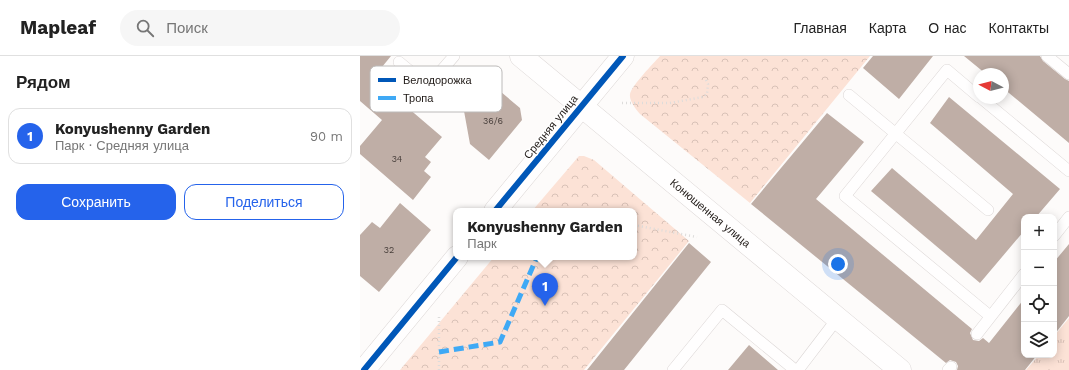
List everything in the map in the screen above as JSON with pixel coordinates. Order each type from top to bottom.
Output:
[{"type":"main road","name":"Конюшенная улица","points":[[521,56],[900,370]]},
{"type":"main road","name":"Средняя улица","points":[[497,208],[623,56]]},
{"type":"main road","points":[[364,370],[455,260]]},
{"type":"lane","points":[[445,66],[454,56]]},
{"type":"lane","points":[[1047,56],[1069,74]]},
{"type":"lane","points":[[398,62],[403,66]]},
{"type":"lane","points":[[973,91],[947,70],[845,196],[990,316]]},
{"type":"lane","points":[[849,95],[988,210]]},
{"type":"lane","points":[[988,104],[1069,171]]},
{"type":"lane","points":[[1057,232],[1069,217]]},
{"type":"lane","points":[[977,334],[1021,278]]},
{"type":"lane","points":[[673,370],[722,310],[796,370],[837,319]]},
{"type":"path","points":[[622,103],[670,103],[696,99],[707,94],[708,84],[706,78]]},
{"type":"path","points":[[637,226],[697,238]]},
{"type":"path","points":[[439,314],[439,370]]},
{"type":"green space","points":[[660,56],[870,56],[750,203],[640,114],[633,105],[630,97],[632,90]]},
{"type":"green space","points":[[579,156],[584,156],[594,160],[689,241],[584,370],[400,370],[492,260],[637,260],[637,208],[535,208]]},
{"type":"green space","points":[[1069,318],[1069,370],[1026,370],[1036,358],[1057,358],[1057,332]]},
{"type":"building","points":[[360,56],[391,56],[383,66],[370,66],[370,110],[360,101]]},
{"type":"building","points":[[873,56],[933,56],[899,99],[863,68]]},
{"type":"building","points":[[964,56],[1040,56],[1043,61],[1069,81],[1069,143],[1009,93],[1009,68],[979,68]]},
{"type":"building","points":[[502,93],[520,108],[522,120],[489,160],[470,144],[464,112],[502,112]]},
{"type":"building","points":[[949,97],[1060,189],[1039,214],[1021,214],[1021,235],[980,283],[871,191],[892,168],[976,240],[1013,194],[930,123]]},
{"type":"building","points":[[373,112],[413,112],[442,137],[425,157],[431,162],[424,171],[431,177],[413,200],[360,154],[360,146],[382,120]]},
{"type":"building","points":[[827,113],[864,142],[816,199],[972,329],[970,333],[973,340],[979,341],[983,338],[989,343],[1021,303],[1021,358],[1035,358],[1025,370],[957,370],[958,366],[956,362],[950,360],[946,363],[751,204]]},
{"type":"building","points":[[400,203],[431,230],[379,292],[360,276],[360,235],[372,222],[380,228]]},
{"type":"building","points":[[689,243],[711,262],[624,370],[587,370]]},
{"type":"building","points":[[1069,244],[1069,316],[1057,331],[1057,286],[1057,258]]},
{"type":"building","points":[[749,345],[778,370],[728,370]]},
{"type":"marked path","points":[[439,352],[500,342],[536,260]]},
{"type":"cycle path","points":[[497,208],[623,56]]},
{"type":"cycle path","points":[[364,370],[455,260]]},
{"type":"place","name":"Konyushenny Garden","points":[[545,306]]}]
